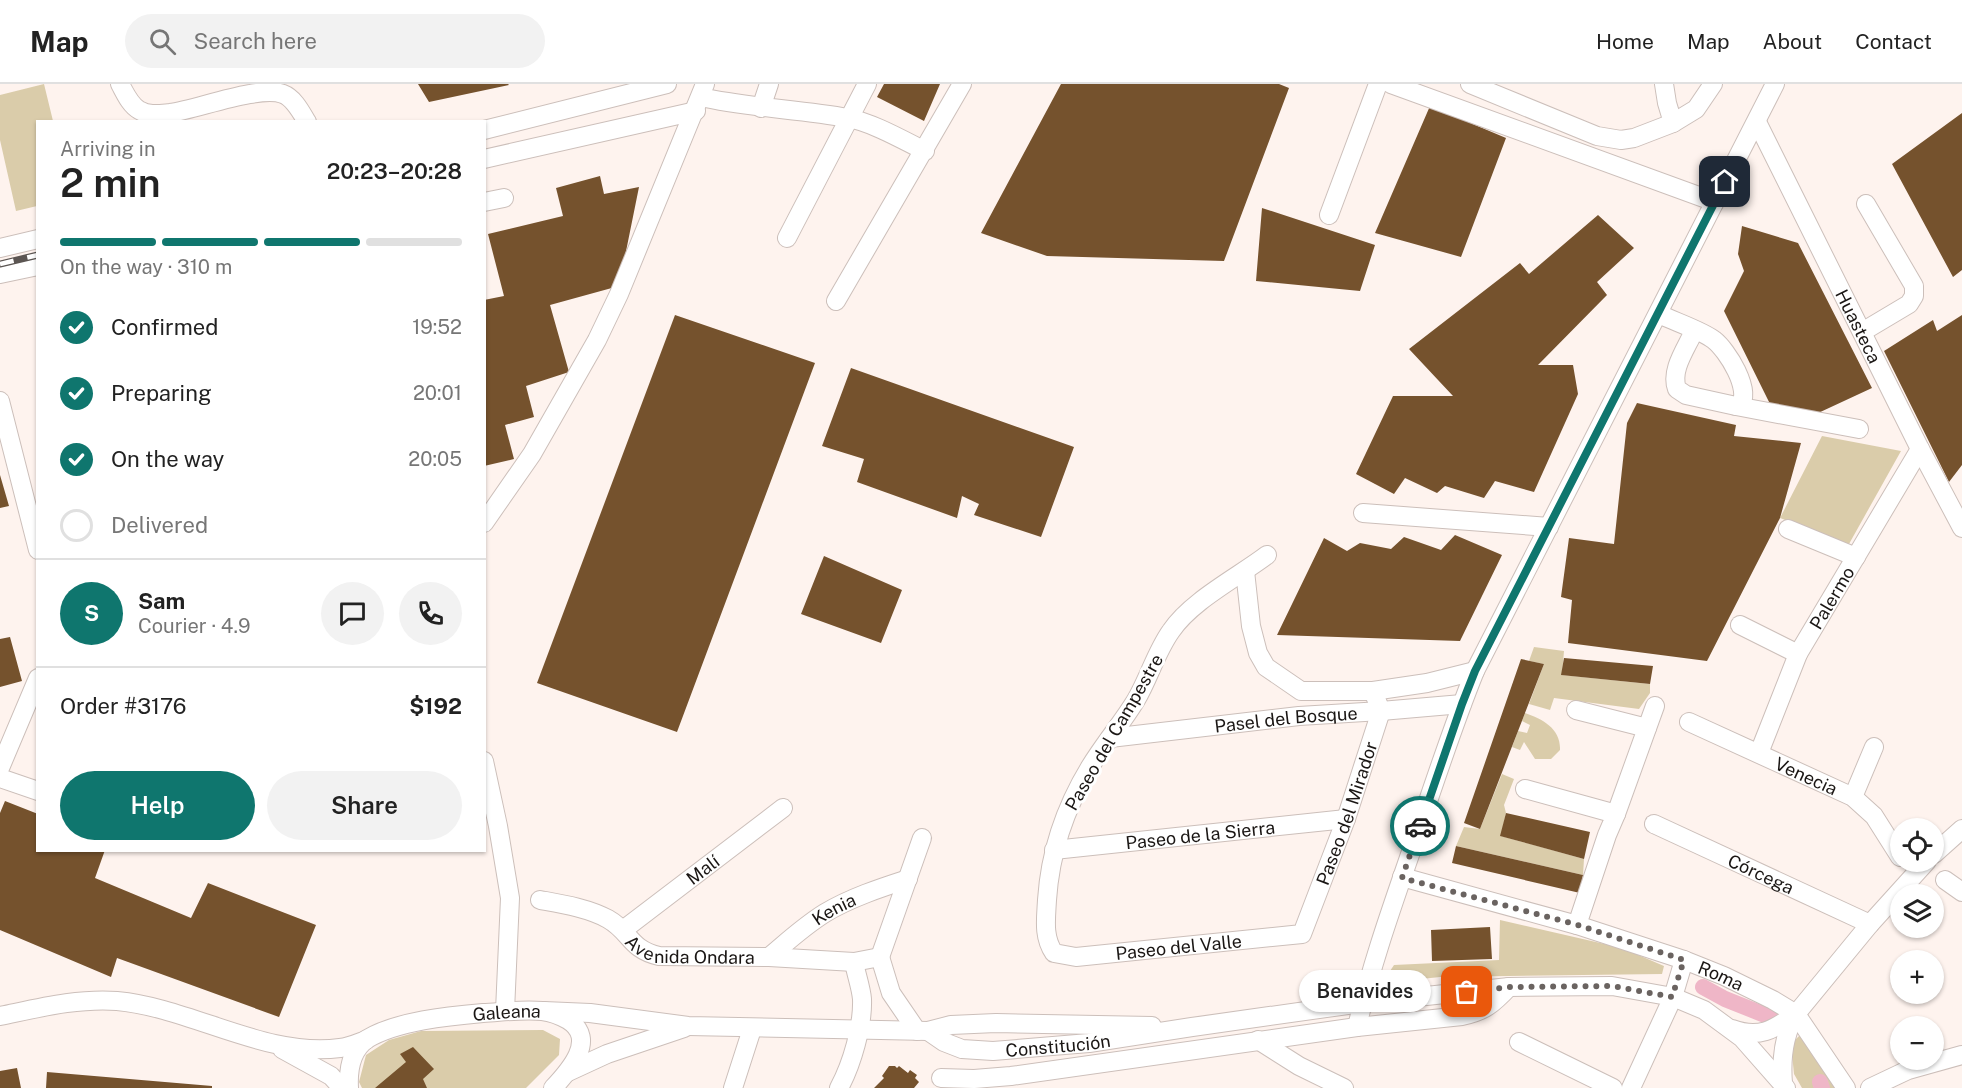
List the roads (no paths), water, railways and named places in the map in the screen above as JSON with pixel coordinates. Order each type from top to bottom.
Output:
[{"type":"street","points":[[120,84],[138,110],[153,115],[190,110],[245,95],[286,89],[306,120]]},
{"type":"street","points":[[486,130],[667,84]]},
{"type":"street","points":[[761,108],[769,84]]},
{"type":"street","points":[[787,238],[867,84]]},
{"type":"street","points":[[836,301],[962,84]]},
{"type":"street","points":[[1329,215],[1378,84]]},
{"type":"street","points":[[1391,84],[1424,89],[1715,202]]},
{"type":"street","points":[[1470,84],[1597,136],[1621,140],[1634,138],[1673,123],[1696,109],[1713,84]]},
{"type":"street","points":[[1664,84],[1673,123]]},
{"type":"street","points":[[1357,1027],[1362,1003],[1402,878],[1475,671],[1775,84]]},
{"type":"street","points":[[486,521],[532,454],[597,340],[624,283],[700,97]]},
{"type":"street","points":[[486,159],[700,97],[761,108],[850,118],[900,138],[925,151]]},
{"type":"street","name":"Huasteca","points":[[1757,122],[1920,449],[1962,528]]},
{"type":"street","points":[[511,124],[518,151]]},
{"type":"street","points":[[486,202],[504,198]]},
{"type":"street","points":[[1862,332],[1909,304],[1914,296],[1914,286],[1866,204]]},
{"type":"street","points":[[0,248],[35,240]]},
{"type":"street","points":[[0,274],[36,266]]},
{"type":"street","points":[[1659,314],[1713,340],[1722,348],[1741,381],[1744,398],[1740,405],[1736,406]]},
{"type":"street","points":[[1695,331],[1674,377],[1677,389],[1686,395],[1859,429]]},
{"type":"street","points":[[0,401],[36,542]]},
{"type":"street","name":"Palermo","points":[[1759,753],[1798,654],[1920,449]]},
{"type":"street","points":[[1363,513],[1549,527]]},
{"type":"street","points":[[1788,529],[1856,557]]},
{"type":"street","name":"Paseo del Campestre","points":[[1054,953],[1046,933],[1048,879],[1064,820],[1089,768],[1136,699],[1171,631],[1183,617],[1210,595],[1267,555]]},
{"type":"street","points":[[1245,571],[1251,626],[1258,653],[1266,667],[1301,691],[1373,691],[1427,683],[1475,671]]},
{"type":"street","points":[[1740,625],[1798,654]]},
{"type":"street","points":[[0,768],[36,683]]},
{"type":"street","points":[[1299,716],[1301,691]]},
{"type":"street","points":[[1373,691],[1381,711]]},
{"type":"street","name":"Pasel del Bosque","points":[[1110,738],[1299,716],[1462,704]]},
{"type":"street","points":[[1578,925],[1607,835],[1655,706]]},
{"type":"street","points":[[1576,710],[1647,728]]},
{"type":"street","name":"Paseo del Mirador","points":[[1302,934],[1346,819],[1381,711]]},
{"type":"street","name":"Venecia","points":[[1689,722],[1853,797],[1874,816],[1890,839]]},
{"type":"street","points":[[1853,797],[1874,747]]},
{"type":"street","points":[[486,770],[510,898],[506,1011]]},
{"type":"street","points":[[0,778],[36,790]]},
{"type":"street","points":[[1525,789],[1616,813]]},
{"type":"street","name":"Malí","points":[[623,930],[783,808]]},
{"type":"street","name":"Paseo de la Sierra","points":[[1054,850],[1346,819]]},
{"type":"street","name":"Córcega","points":[[1654,824],[1870,924]]},
{"type":"street","points":[[1944,845],[1962,829]]},
{"type":"street","points":[[922,838],[880,957],[891,993],[922,1031]]},
{"type":"street","points":[[1785,1086],[1784,1044],[1790,1023],[1870,924],[1904,872]]},
{"type":"street","name":"Roma","points":[[1402,878],[1578,925],[1684,960],[1742,984],[1796,1014]]},
{"type":"street","name":"Kenia","points":[[769,957],[800,930],[826,912],[908,879]]},
{"type":"street","points":[[1945,880],[1962,892]]},
{"type":"street","name":"Avenida Ondara","points":[[540,900],[608,919],[623,930],[645,953],[658,956],[769,957],[854,962],[880,957]]},
{"type":"street","name":"Paseo del Valle","points":[[1054,953],[1076,957],[1302,934]]},
{"type":"street","points":[[1631,1088],[1672,997],[1684,960]]},
{"type":"street","points":[[839,1088],[848,1071],[858,1031],[862,999],[854,962]]},
{"type":"street","name":"Constitución","points":[[922,1031],[962,1049],[993,1052],[1089,1044],[1362,1003],[1509,987],[1612,986],[1672,997],[1704,1010],[1742,1038],[1785,1086]]},
{"type":"street","points":[[938,1083],[1011,1076],[1258,1040],[1478,1013],[1492,1004],[1509,987]]},
{"type":"street","points":[[862,999],[891,993]]},
{"type":"street","points":[[0,1016],[64,1003],[93,1000],[119,1001],[192,1018],[273,1043],[331,1076],[342,1088]]},
{"type":"street","name":"Galeana","points":[[273,1043],[317,1049],[341,1048],[400,1026],[448,1017],[506,1011],[544,1011],[570,1022],[581,1034],[579,1053],[568,1072],[553,1088]]},
{"type":"street","name":"Constitución","points":[[544,1011],[590,1013],[688,1026],[752,1029],[922,1031],[951,1025],[996,1023],[1192,1027]]},
{"type":"street","points":[[1730,1029],[1750,1035],[1759,1034],[1796,1014]]},
{"type":"street","points":[[1796,1014],[1846,1088]]},
{"type":"street","points":[[568,1072],[608,1054],[688,1026]]},
{"type":"street","points":[[733,1088],[752,1029]]},
{"type":"street","points":[[349,1088],[349,1066],[354,1055],[366,1040]]},
{"type":"street","points":[[1258,1040],[1299,1066],[1344,1088]]},
{"type":"street","points":[[1519,1042],[1612,1088]]},
{"type":"street","points":[[938,1083],[962,1049]]},
{"type":"street","points":[[1870,1088],[1908,1070],[1962,1055]]},
{"type":"waterway","points":[[1703,987],[1725,999],[1770,1017]]},
{"type":"waterway","points":[[1820,1082],[1822,1088]]},
{"type":"railway","points":[[0,264],[36,255]]},
{"type":"place","name":"Benavides","points":[[1467,992]]}]
